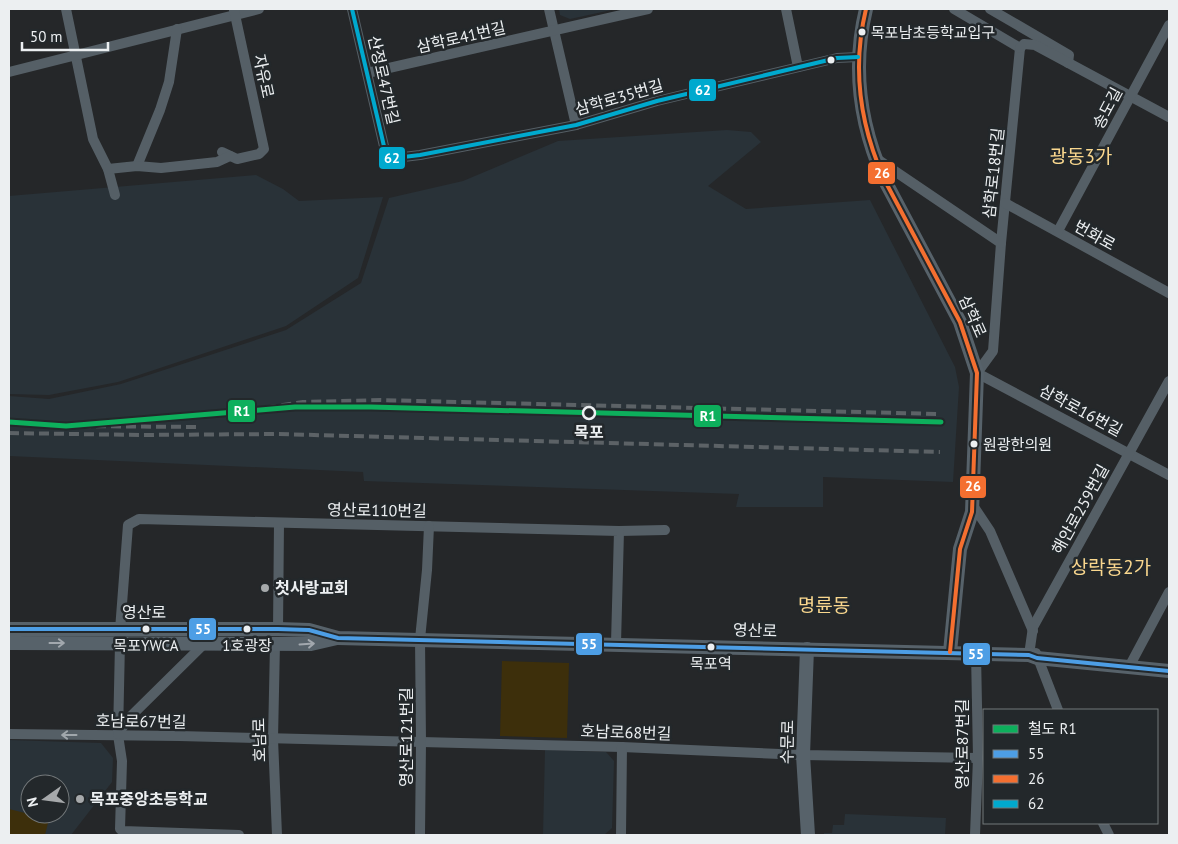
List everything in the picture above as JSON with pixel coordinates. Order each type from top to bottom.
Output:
[{"type":"street","points":[[66,9],[94,139],[108,169],[115,195]]},
{"type":"street","points":[[9,72],[177,29],[234,12],[259,9]]},
{"type":"street","name":"산정로47번길","points":[[352,9],[387,159]]},
{"type":"street","points":[[549,9],[576,125]]},
{"type":"street","name":"삼학로41번길","points":[[367,73],[648,9]]},
{"type":"street","points":[[786,9],[798,67]]},
{"type":"street","name":"삼학로","points":[[866,9],[861,28],[858,57],[858,80],[866,131],[884,179],[960,322],[977,373],[972,512],[960,549],[950,652]]},
{"type":"street","points":[[954,9],[1020,48],[1024,44],[1035,45],[1169,118]]},
{"type":"street","points":[[990,9],[1069,55],[1068,63]]},
{"type":"street","name":"자유로","points":[[136,166],[160,168],[217,162],[226,154],[237,159],[260,154],[264,149],[234,12]]},
{"type":"street","name":"송도길","points":[[1058,231],[1169,25]]},
{"type":"street","points":[[108,169],[136,166],[170,82],[177,29]]},
{"type":"street","name":"삼학로18번길","points":[[977,373],[993,351],[1001,243],[1020,48]]},
{"type":"street","name":"삼학로35번길","points":[[387,159],[420,155],[576,125],[657,101],[798,67],[837,58],[858,57]]},
{"type":"street","points":[[874,156],[1001,243]]},
{"type":"street","name":"번화로","points":[[1005,203],[1169,293]]},
{"type":"street","name":"삼학로16번길","points":[[977,373],[1169,475]]},
{"type":"street","name":"해안로259번길","points":[[1033,627],[1169,381]]},
{"type":"street","points":[[972,504],[990,531],[1033,627],[1033,657],[1058,709]]},
{"type":"street","name":"영산로110번길","points":[[120,637],[128,525],[139,519],[619,531],[665,530]]},
{"type":"street","points":[[278,629],[279,523]]},
{"type":"street","name":"영산로121번길","points":[[420,835],[422,742],[420,639],[429,526]]},
{"type":"street","points":[[616,644],[619,531]]},
{"type":"street","points":[[1129,667],[1169,592]]},
{"type":"street","name":"영산로","points":[[9,643],[278,629],[309,630],[338,638]]},
{"type":"street","name":"영산로","points":[[9,630],[204,644],[311,644],[338,638],[950,652],[1033,657],[1169,671]]},
{"type":"street","points":[[120,637],[118,735],[122,761],[120,829],[123,831],[239,835]]},
{"type":"street","points":[[118,735],[130,718],[204,644]]},
{"type":"street","name":"호남로","points":[[275,644],[273,739],[278,835]]},
{"type":"street","name":"수문로","points":[[807,649],[804,755],[808,835]]},
{"type":"street","name":"영산로87번길","points":[[975,835],[978,758],[976,654]]},
{"type":"street","name":"호남로67번길","points":[[9,734],[273,739]]},
{"type":"street","name":"호남로68번길","points":[[273,739],[622,747],[804,755],[978,758]]},
{"type":"street","points":[[621,835],[622,747]]},
{"type":"shaded area","points":[[559,9],[616,9],[570,19],[560,15]]},
{"type":"shaded area","points":[[727,130],[751,132],[761,142],[708,186],[746,209],[870,200],[955,367],[959,387],[953,482],[823,477],[823,507],[736,507],[739,494],[364,481],[363,472],[9,456],[9,396],[49,399],[121,384],[286,330],[361,283],[389,198],[463,181],[558,141]]},
{"type":"shaded area","points":[[256,175],[283,189],[299,201],[383,197],[358,278],[286,326],[118,382],[49,395],[9,394],[9,196]]},
{"type":"shaded area","points":[[502,661],[569,663],[567,738],[500,736]]},
{"type":"shaded area","name":"목포중앙초등학교","points":[[9,740],[101,743],[113,758],[112,782],[71,835],[9,835]]},
{"type":"shaded area","points":[[545,750],[606,752],[614,761],[612,828],[604,835],[543,835]]},
{"type":"shaded area","points":[[9,809],[20,812],[20,824],[48,824],[45,835],[9,835]]},
{"type":"shaded area","points":[[845,814],[946,818],[945,835],[824,835],[824,833],[832,833],[833,825],[844,825]]},
{"type":"railway","points":[[237,412],[303,402],[381,400],[941,414]]},
{"type":"railway","points":[[66,426],[198,427]]},
{"type":"railway","points":[[9,433],[139,435],[277,434],[940,452]]},
{"type":"rail line","name":"R1","points":[[9,422],[66,426],[295,407],[371,407],[941,422]]},
{"type":"transit line","name":"62","points":[[352,9],[387,159],[420,155],[576,125],[657,101],[837,58],[858,57]]},
{"type":"transit line","name":"26","points":[[866,9],[862,31],[859,74],[864,117],[869,138],[884,179],[960,322],[977,373],[972,512],[960,549],[950,652]]},
{"type":"transit line","name":"55","points":[[9,629],[278,629],[309,630],[338,638],[1029,655],[1037,658],[1169,671]]},
{"type":"place","name":"목포남초등학교입구","points":[[862,32]]},
{"type":"place","name":"목포","points":[[589,413]]},
{"type":"place","name":"원광한의원","points":[[974,444]]},
{"type":"place","name":"첫사랑교회","points":[[265,588]]},
{"type":"place","name":"목포YWCA","points":[[146,629]]},
{"type":"place","name":"1호광장","points":[[247,629]]},
{"type":"place","name":"목포역","points":[[711,647]]},
{"type":"place","name":"목포중앙초등학교","points":[[80,799]]},
{"type":"district","name":"광동3가","points":[[1081,156]]},
{"type":"district","name":"상락동2가","points":[[1111,567]]},
{"type":"district","name":"명륜동","points":[[824,605]]}]
